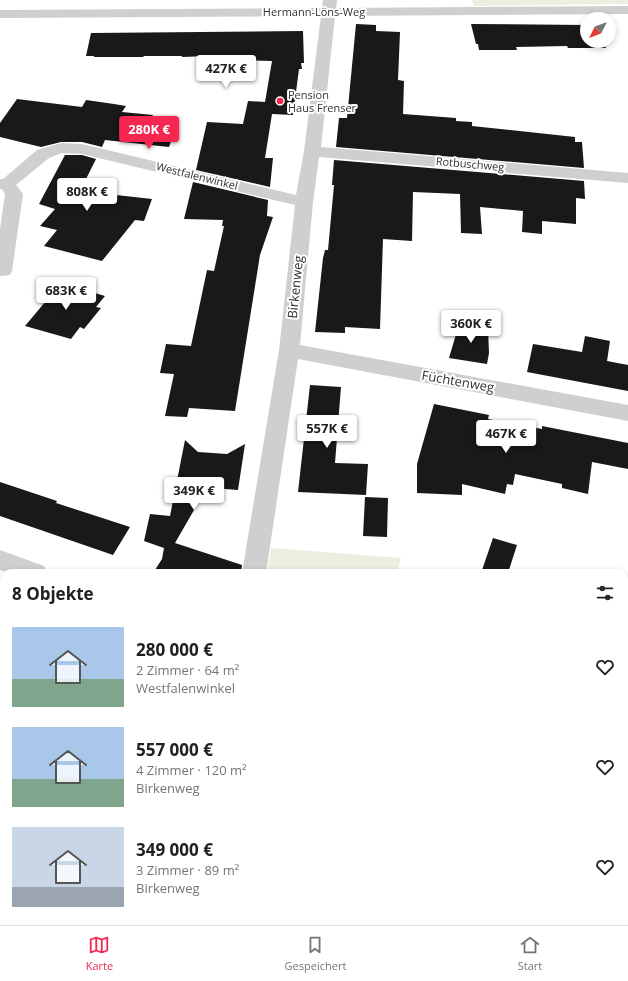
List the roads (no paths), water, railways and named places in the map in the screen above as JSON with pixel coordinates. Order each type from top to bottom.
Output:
[{"type":"street","name":"Hermann-Löns-Weg","points":[[0,14],[329,10],[628,10]]},
{"type":"street","name":"Birkenweg","points":[[255,569],[289,350],[304,202],[312,151],[329,10]]},
{"type":"street","name":"Westfalenwinkel","points":[[3,271],[14,194],[3,184],[43,154],[61,148],[82,149],[304,202]]},
{"type":"street","name":"Rotbuschweg","points":[[312,151],[628,178]]},
{"type":"street","name":"Füchtenweg","points":[[289,350],[628,413]]},
{"type":"street","points":[[0,560],[25,569]]},
{"type":"place","name":"Pension Haus Frenser","points":[[280,101]]}]
